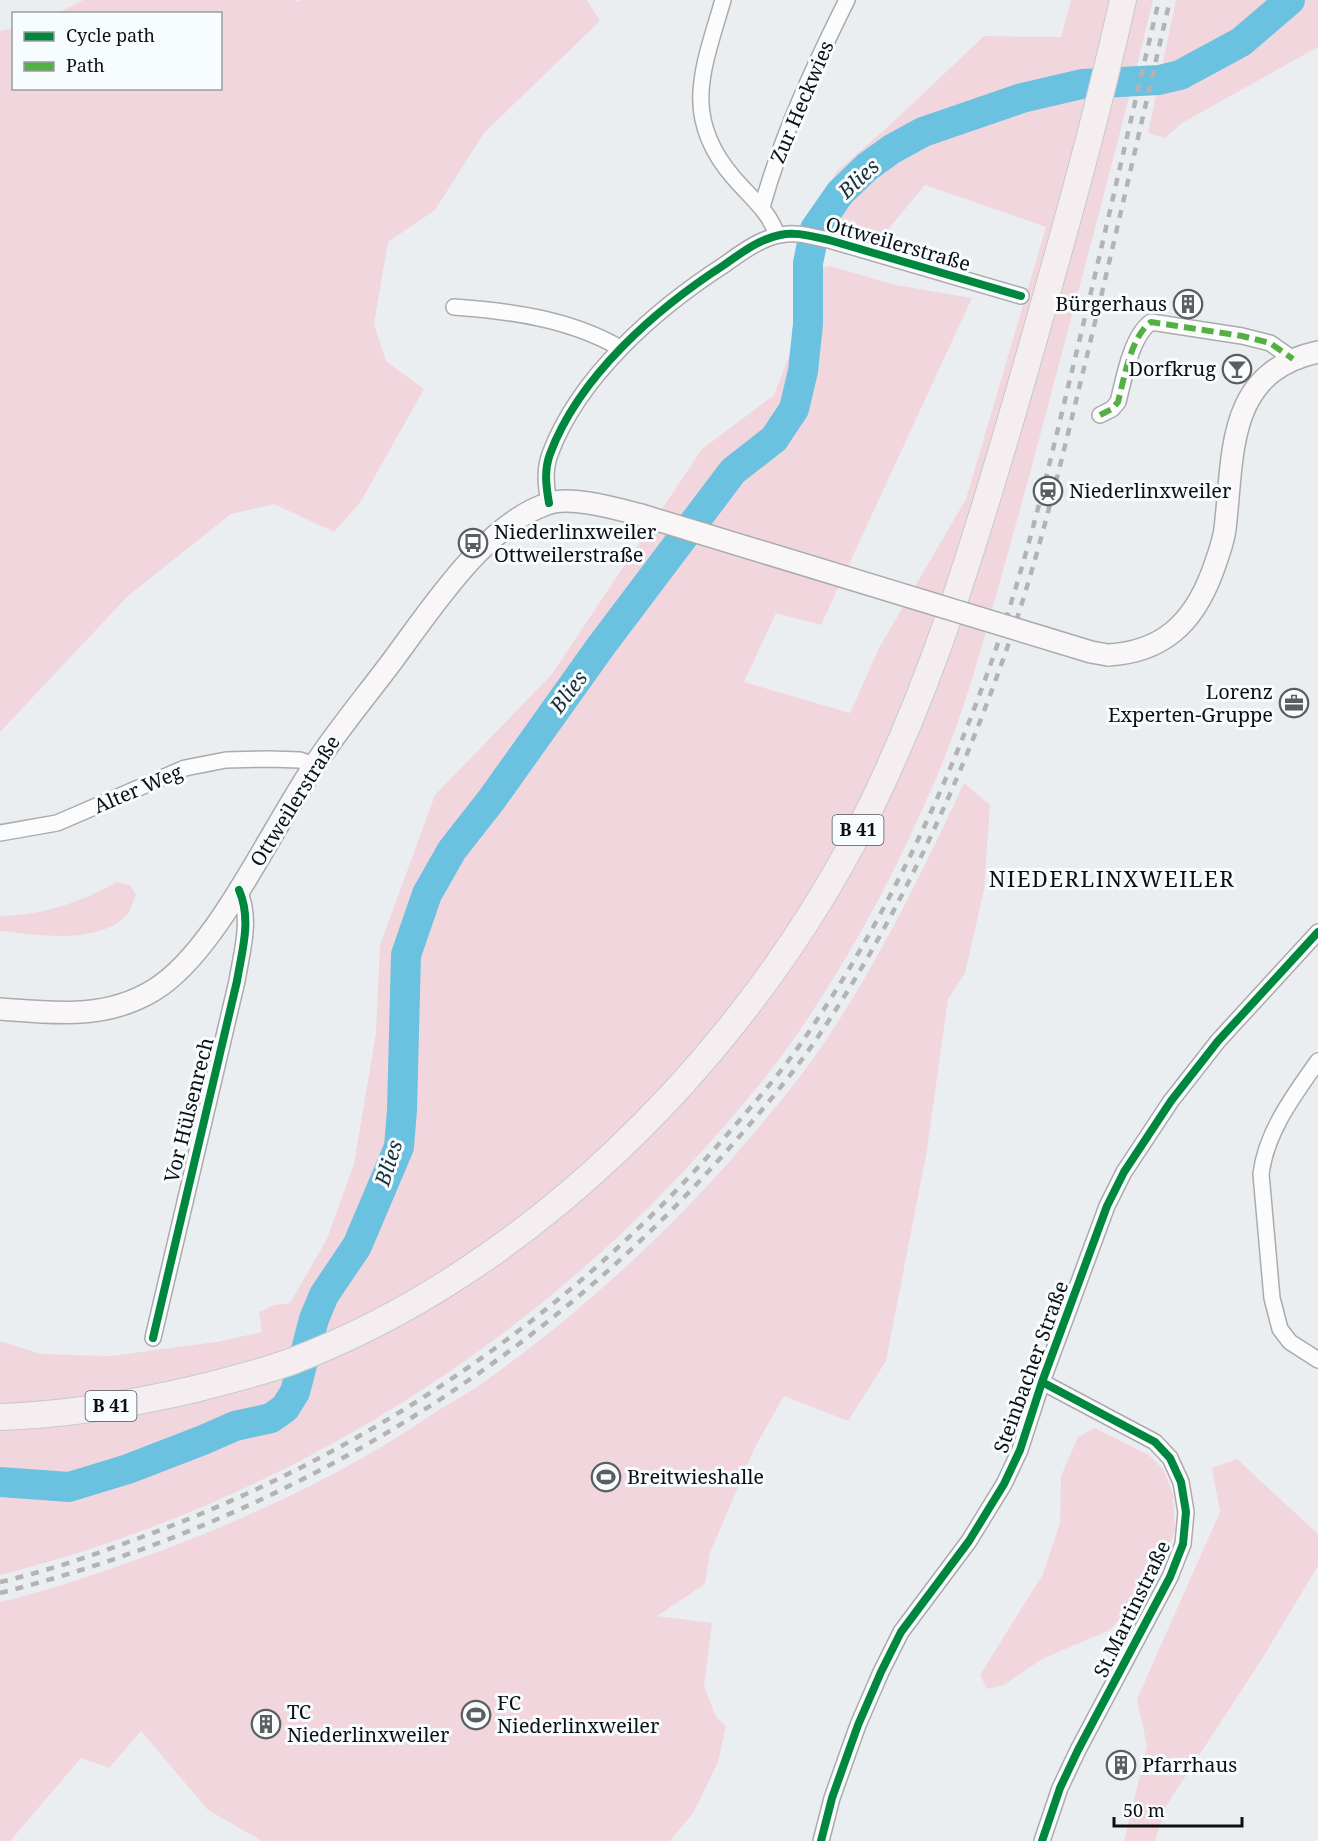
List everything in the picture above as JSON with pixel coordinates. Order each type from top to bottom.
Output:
[{"type":"highway","name":"B 41","points":[[0,1417],[95,1409],[220,1383],[288,1363],[327,1347],[398,1312],[453,1279],[520,1233],[577,1187],[644,1125],[701,1063],[762,986],[810,914],[851,845],[890,764],[943,638],[990,491],[1062,243],[1097,115],[1123,0]]},
{"type":"highway","points":[[0,1406],[96,1401],[220,1383]]},
{"type":"main road","points":[[1293,359],[1318,352]]},
{"type":"main road","name":"Ottweilerstraße","points":[[0,1009],[62,1014],[96,1012],[139,998],[156,989],[187,962],[239,890],[314,765],[430,609],[483,548],[506,526],[549,503],[601,505],[641,515],[1091,652],[1108,655],[1124,654],[1155,645],[1168,636],[1186,621],[1204,594],[1225,532],[1234,438],[1241,413],[1255,390],[1274,371],[1293,359]]},
{"type":"street","points":[[723,0],[702,75],[700,111],[709,140],[722,165],[762,207],[772,221],[777,235]]},
{"type":"street","name":"Zur Heckwies","points":[[762,207],[798,105],[847,0]]},
{"type":"street","name":"Ottweilerstraße","points":[[549,503],[545,477],[549,455],[561,428],[585,392],[620,348],[652,318],[700,280],[750,247],[777,235],[800,234],[829,240],[1021,296]]},
{"type":"street","points":[[454,307],[521,313],[598,336],[620,348]]},
{"type":"street","points":[[1100,415],[1112,409],[1118,402],[1134,346],[1145,326],[1151,322],[1242,336],[1270,343],[1293,359]]},
{"type":"street","name":"Alter Weg","points":[[0,833],[57,823],[185,768],[226,760],[268,759],[300,760],[314,765]]},
{"type":"street","name":"Vor Hülsenrech","points":[[153,1338],[237,981],[246,922],[245,904],[239,890]]},
{"type":"street","name":"Steinbacher Straße","points":[[821,1841],[836,1787],[858,1725],[881,1672],[902,1632],[969,1541],[1001,1491],[1020,1450],[1042,1382],[1107,1206],[1124,1172],[1171,1101],[1218,1041],[1318,932]]},
{"type":"street","points":[[1318,1061],[1297,1091],[1271,1136],[1263,1158],[1261,1174],[1272,1298],[1280,1329],[1290,1342],[1318,1360]]},
{"type":"street","name":"St.Martinstraße","points":[[1042,1382],[1155,1442],[1170,1458],[1181,1482],[1186,1512],[1183,1544],[1170,1577],[1078,1750],[1060,1788],[1042,1841]]},
{"type":"shaded area","points":[[83,0],[295,0],[298,2],[301,0],[587,0],[600,21],[484,133],[435,210],[388,242],[374,324],[386,361],[424,389],[361,501],[334,532],[274,504],[231,514],[128,596],[0,732],[0,31],[12,28],[12,90],[222,90],[222,12],[59,12]]},
{"type":"shaded area","points":[[1071,0],[1153,0],[1034,459],[959,718],[937,776],[891,876],[838,972],[798,1033],[720,1131],[647,1209],[568,1282],[483,1348],[394,1408],[300,1461],[203,1506],[103,1545],[0,1575],[0,1341],[41,1354],[111,1356],[216,1342],[262,1332],[259,1312],[274,1305],[290,1303],[327,1239],[354,1164],[376,1033],[380,945],[435,795],[552,674],[702,449],[774,395],[799,330],[797,284],[813,270],[830,266],[896,285],[972,298],[821,625],[776,613],[744,682],[850,713],[879,648],[966,499],[1046,227],[925,185],[881,238],[810,219],[837,171],[891,124],[984,36],[1061,37]]},
{"type":"shaded area","points":[[1176,0],[1318,0],[1318,47],[1182,123],[1165,138],[1148,133]]},
{"type":"shaded area","points":[[964,783],[990,805],[984,890],[965,973],[948,999],[927,1150],[886,1361],[848,1421],[784,1396],[755,1447],[710,1553],[705,1584],[657,1616],[712,1623],[704,1686],[716,1717],[726,1726],[718,1762],[694,1812],[670,1841],[262,1841],[208,1810],[141,1731],[109,1768],[81,1758],[10,1841],[0,1841],[0,1602],[70,1582],[167,1548],[225,1525],[339,1471],[477,1387],[587,1301],[652,1242],[713,1180],[811,1062],[841,1017],[879,952],[915,885]]},
{"type":"shaded area","points":[[116,882],[130,885],[136,895],[128,914],[114,925],[83,935],[66,936],[0,931],[0,916],[45,911],[75,902]]},
{"type":"shaded area","points":[[1095,1428],[1149,1455],[1164,1470],[1173,1495],[1175,1530],[1161,1570],[1110,1630],[1042,1659],[1004,1685],[987,1689],[980,1675],[1043,1574],[1060,1523],[1061,1476],[1078,1437]]},
{"type":"shaded area","points":[[1237,1459],[1318,1534],[1318,1566],[1260,1662],[1166,1806],[1155,1841],[1124,1841],[1147,1746],[1137,1699],[1220,1512],[1212,1468]]},
{"type":"waterway","name":"Blies","points":[[0,1482],[69,1487],[128,1469],[235,1426],[271,1418],[285,1408],[295,1392],[314,1319],[324,1295],[357,1246],[399,1147],[406,955],[427,894],[452,850],[492,799],[601,646],[733,471],[774,439],[794,409],[803,371],[808,324],[808,263],[815,229],[840,193],[867,167],[892,149],[923,132],[1022,98],[1082,84],[1159,80],[1180,75],[1241,42],[1290,0]]},
{"type":"railway","points":[[0,1582],[99,1553],[215,1508],[298,1469],[377,1426],[454,1377],[527,1324],[597,1266],[663,1204],[766,1090],[795,1052],[860,951],[910,857],[953,761],[991,663],[1014,593],[1044,487],[1159,0]]},
{"type":"railway","points":[[0,1593],[104,1562],[206,1524],[305,1478],[400,1425],[490,1365],[576,1298],[657,1225],[731,1146],[802,1060],[867,958],[918,864],[962,766],[1013,632],[1065,447],[1170,0]]},
{"type":"marked path","points":[[1100,415],[1112,409],[1118,402],[1133,347],[1151,322],[1242,336],[1270,343],[1293,359]]},
{"type":"cycle path","points":[[549,503],[546,478],[550,454],[563,425],[600,372],[622,347],[672,302],[758,243],[780,235],[792,234],[829,240],[1021,296]]},
{"type":"cycle path","points":[[153,1338],[237,981],[245,924],[243,901],[239,890]]},
{"type":"cycle path","points":[[821,1841],[832,1798],[858,1725],[901,1632],[969,1541],[1004,1484],[1020,1450],[1042,1382],[1107,1206],[1124,1172],[1171,1101],[1218,1041],[1318,932]]},
{"type":"cycle path","points":[[1042,1382],[1155,1442],[1170,1458],[1181,1482],[1186,1512],[1183,1544],[1170,1577],[1078,1750],[1060,1788],[1042,1841]]},
{"type":"place","name":"Bürgerhaus","points":[[1188,304]]},
{"type":"place","name":"Dorfkrug","points":[[1237,369]]},
{"type":"place","name":"Niederlinxweiler","points":[[1048,491]]},
{"type":"place","name":"Niederlinxweiler Ottweilerstraße","points":[[473,543]]},
{"type":"place","name":"Lorenz Experten-Gruppe","points":[[1294,703]]},
{"type":"place","name":"Breitwieshalle","points":[[606,1477]]},
{"type":"place","name":"FC Niederlinxweiler","points":[[476,1715]]},
{"type":"place","name":"TC Niederlinxweiler","points":[[266,1724]]},
{"type":"place","name":"Pfarrhaus","points":[[1121,1765]]},
{"type":"district","name":"NIEDERLINXWEILER","points":[[1112,879]]}]
